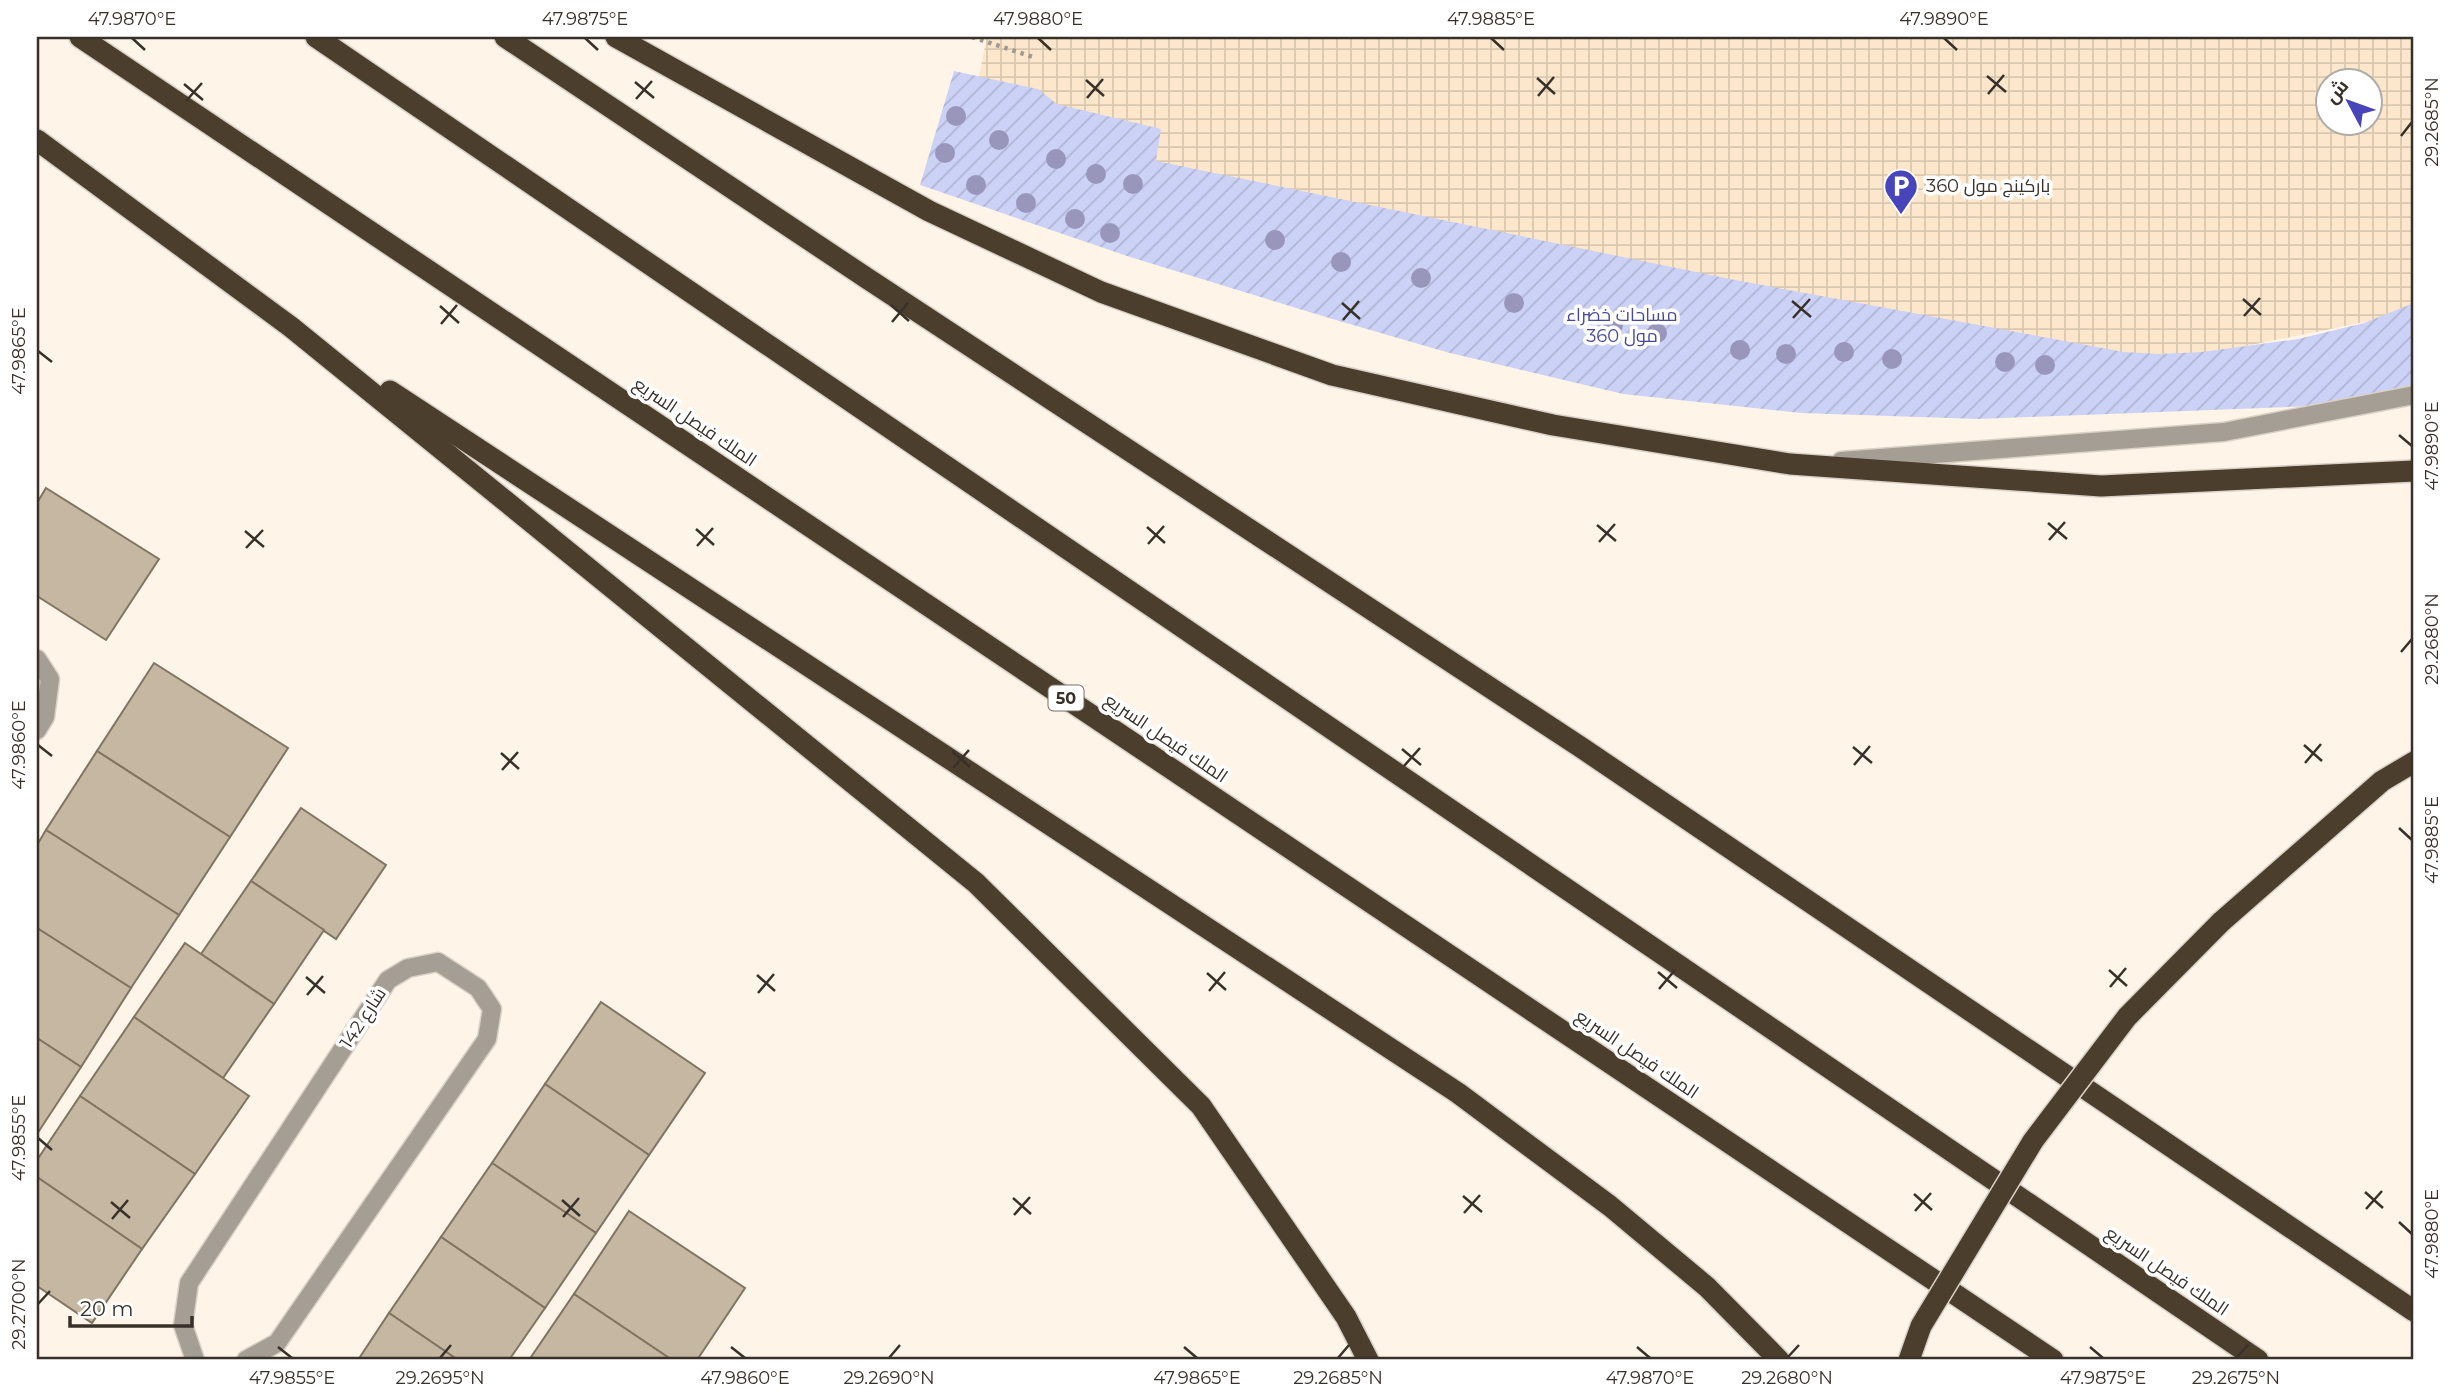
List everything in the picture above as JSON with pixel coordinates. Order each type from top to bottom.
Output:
[{"type":"highway","name":"الملك فيصل السريع","points":[[80,37],[2053,1360]]},
{"type":"highway","name":"الملك فيصل السريع","points":[[316,37],[2258,1360]]},
{"type":"highway","points":[[505,37],[1582,748],[2414,1311]]},
{"type":"highway","points":[[617,37],[929,211],[1114,297],[1332,375],[1553,425],[1790,464],[2101,486],[2414,471]]},
{"type":"highway","points":[[37,140],[291,327],[976,883],[1201,1106],[1346,1317],[1368,1360]]},
{"type":"highway","points":[[291,327],[1458,1093],[1610,1206],[1707,1287],[1779,1360]]},
{"type":"highway","points":[[1909,1360],[1921,1326],[2034,1141],[2127,1017],[2221,922],[2382,781],[2414,762]]},
{"type":"street","points":[[1790,464],[2224,432],[2414,395]]},
{"type":"street","points":[[37,659],[50,680],[45,718],[37,730]]},
{"type":"street","name":"شارع 142","points":[[195,1360],[183,1325],[188,1283],[388,980],[408,968],[438,962],[478,988],[492,1009],[487,1039],[276,1343],[246,1360]]},
{"type":"path","points":[[972,37],[1036,58]]},
{"type":"shaded area","name":"باركينج مول 360","points":[[987,37],[2414,37],[2414,312],[2167,362],[1622,267],[970,121]]},
{"type":"green space","name":"مساحات خضراء 360 مول","points":[[954,71],[1038,89],[1057,104],[1161,129],[1156,161],[1735,280],[2124,352],[2202,352],[2298,339],[2364,323],[2414,303],[2414,393],[2336,405],[1978,419],[1801,413],[1623,394],[1446,352],[1329,318],[1130,257],[920,185]]},
{"type":"building","points":[[46,488],[159,559],[106,640],[37,596],[37,503]]},
{"type":"building","points":[[154,663],[288,748],[230,837],[97,751]]},
{"type":"building","points":[[97,751],[230,837],[179,915],[46,830]]},
{"type":"building","points":[[301,808],[386,865],[336,939],[251,881]]},
{"type":"building","points":[[46,830],[179,915],[131,988],[37,928],[37,845]]},
{"type":"building","points":[[251,881],[324,930],[274,1004],[201,954]]},
{"type":"building","points":[[37,928],[131,988],[81,1067],[37,1038]]},
{"type":"building","points":[[185,943],[274,1004],[223,1078],[134,1017]]},
{"type":"building","points":[[601,1002],[705,1073],[649,1155],[545,1084]]},
{"type":"building","points":[[134,1017],[249,1096],[195,1174],[80,1096]]},
{"type":"building","points":[[37,1038],[81,1067],[37,1134]]},
{"type":"building","points":[[545,1084],[649,1155],[596,1233],[492,1163]]},
{"type":"building","points":[[80,1096],[195,1174],[142,1249],[37,1177],[37,1160]]},
{"type":"building","points":[[492,1163],[596,1233],[545,1308],[441,1237]]},
{"type":"building","points":[[37,1177],[142,1249],[92,1323],[37,1286]]},
{"type":"building","points":[[629,1211],[745,1288],[697,1360],[672,1360],[574,1294]]},
{"type":"building","points":[[441,1237],[545,1308],[509,1360],[458,1360],[389,1313]]},
{"type":"building","points":[[574,1294],[672,1360],[529,1360]]},
{"type":"building","points":[[389,1313],[458,1360],[358,1360]]},
{"type":"place","name":"باركينج مول 360","points":[[1901,216]]}]
